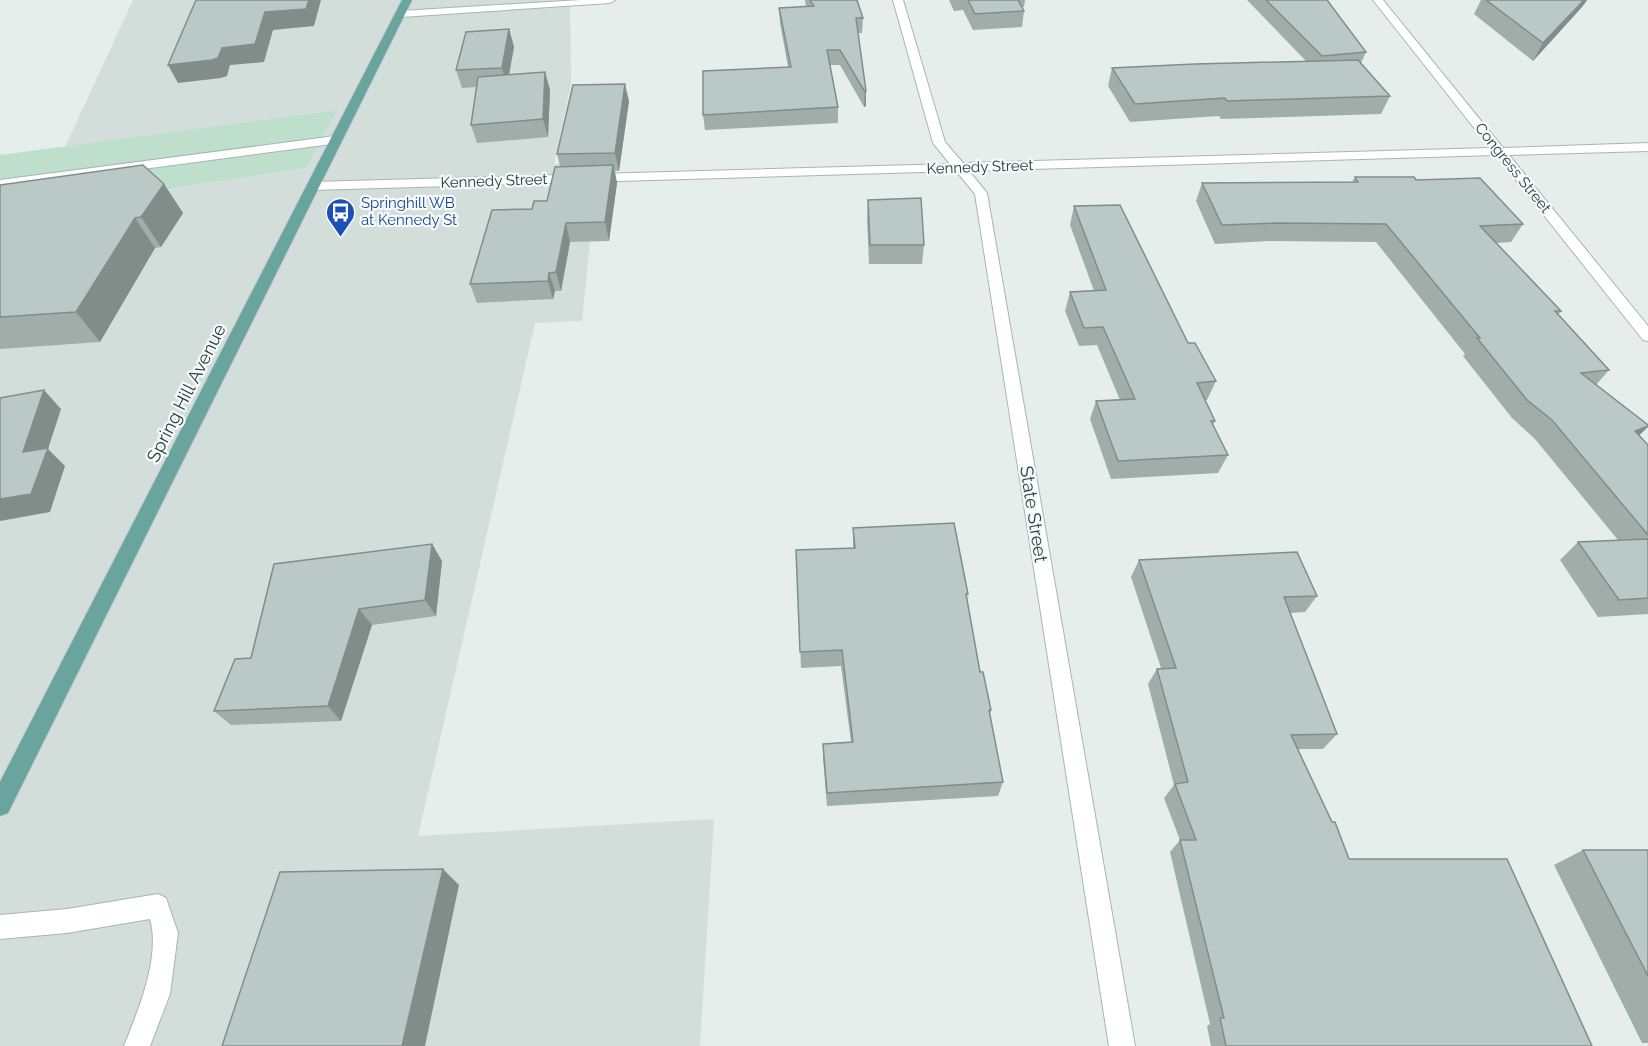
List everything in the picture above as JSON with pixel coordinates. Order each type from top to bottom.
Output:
[{"type":"main road","name":"Spring Hill Avenue","points":[[0,805],[404,7]]},
{"type":"street","points":[[494,9],[500,0]]},
{"type":"street","points":[[404,7],[494,9],[610,0]]},
{"type":"street","name":"State Street","points":[[898,0],[939,143],[981,193],[1122,1046]]},
{"type":"street","name":"Congress Street","points":[[1378,0],[1648,336]]},
{"type":"street","points":[[0,184],[335,140]]},
{"type":"street","name":"Kennedy Street","points":[[312,186],[1648,147]]},
{"type":"street","points":[[0,927],[68,921],[158,906],[166,933],[157,994],[137,1046]]},
{"type":"shaded area","points":[[133,0],[570,0],[571,83],[554,164],[598,163],[582,321],[535,323],[418,836],[714,819],[700,1046],[0,1046],[0,216],[306,168],[336,110],[65,147]]},
{"type":"green space","points":[[337,110],[306,168],[0,215],[0,155]]},
{"type":"building","points":[[196,0],[309,0],[306,9],[265,12],[255,44],[222,48],[218,58],[212,60],[168,65]]},
{"type":"building","points":[[810,0],[857,0],[863,18],[856,18],[866,91],[840,50],[827,50],[838,107],[703,115],[703,71],[791,67],[779,8],[814,6]]},
{"type":"building","points":[[968,0],[1018,0],[1024,11],[975,14]]},
{"type":"building","points":[[1266,0],[1327,0],[1366,52],[1322,56]]},
{"type":"building","points":[[1486,0],[1584,0],[1543,43]]},
{"type":"building","points":[[509,29],[502,68],[456,70],[466,32]]},
{"type":"building","points":[[1358,60],[1390,96],[1227,101],[1225,98],[1135,104],[1112,68],[1195,64]]},
{"type":"building","points":[[545,72],[543,119],[471,125],[478,77]]},
{"type":"building","points":[[625,84],[615,153],[557,154],[573,85]]},
{"type":"building","points":[[143,165],[164,184],[141,217],[135,218],[76,312],[0,317],[0,185]]},
{"type":"building","points":[[613,165],[605,222],[566,223],[556,272],[549,273],[548,281],[470,284],[492,210],[532,209],[534,201],[547,201],[555,167]]},
{"type":"building","points":[[1355,177],[1414,177],[1416,180],[1480,178],[1523,224],[1480,226],[1561,311],[1555,311],[1609,370],[1581,373],[1648,425],[1635,431],[1648,445],[1648,535],[1552,420],[1527,400],[1477,338],[1480,338],[1386,224],[1222,225],[1202,183],[1358,182]]},
{"type":"building","points":[[921,198],[924,245],[870,245],[868,200]]},
{"type":"building","points":[[1120,205],[1188,343],[1195,343],[1216,381],[1197,383],[1215,421],[1211,421],[1228,455],[1118,461],[1096,401],[1135,399],[1103,327],[1084,328],[1070,292],[1106,290],[1074,206]]},
{"type":"building","points":[[44,390],[23,452],[48,448],[31,494],[0,499],[0,398]]},
{"type":"building","points":[[954,523],[980,672],[983,672],[991,710],[989,710],[1003,782],[827,793],[823,744],[853,742],[842,650],[800,652],[796,550],[855,548],[853,528]]},
{"type":"building","points":[[1648,539],[1648,598],[1619,600],[1578,542]]},
{"type":"building","points":[[432,544],[425,600],[359,609],[328,706],[214,711],[235,659],[251,658],[274,564]]},
{"type":"building","points":[[1297,552],[1317,596],[1284,597],[1337,734],[1291,735],[1332,822],[1335,822],[1349,859],[1507,859],[1592,1046],[1226,1046],[1220,1018],[1224,1018],[1180,840],[1196,840],[1175,784],[1188,782],[1157,669],[1176,668],[1139,560]]},
{"type":"building","points":[[1583,850],[1648,850],[1648,976]]},
{"type":"building","points":[[443,869],[402,1046],[222,1046],[280,872]]},
{"type":"place","name":"Springhill WB at Kennedy St","points":[[340,238]]}]
